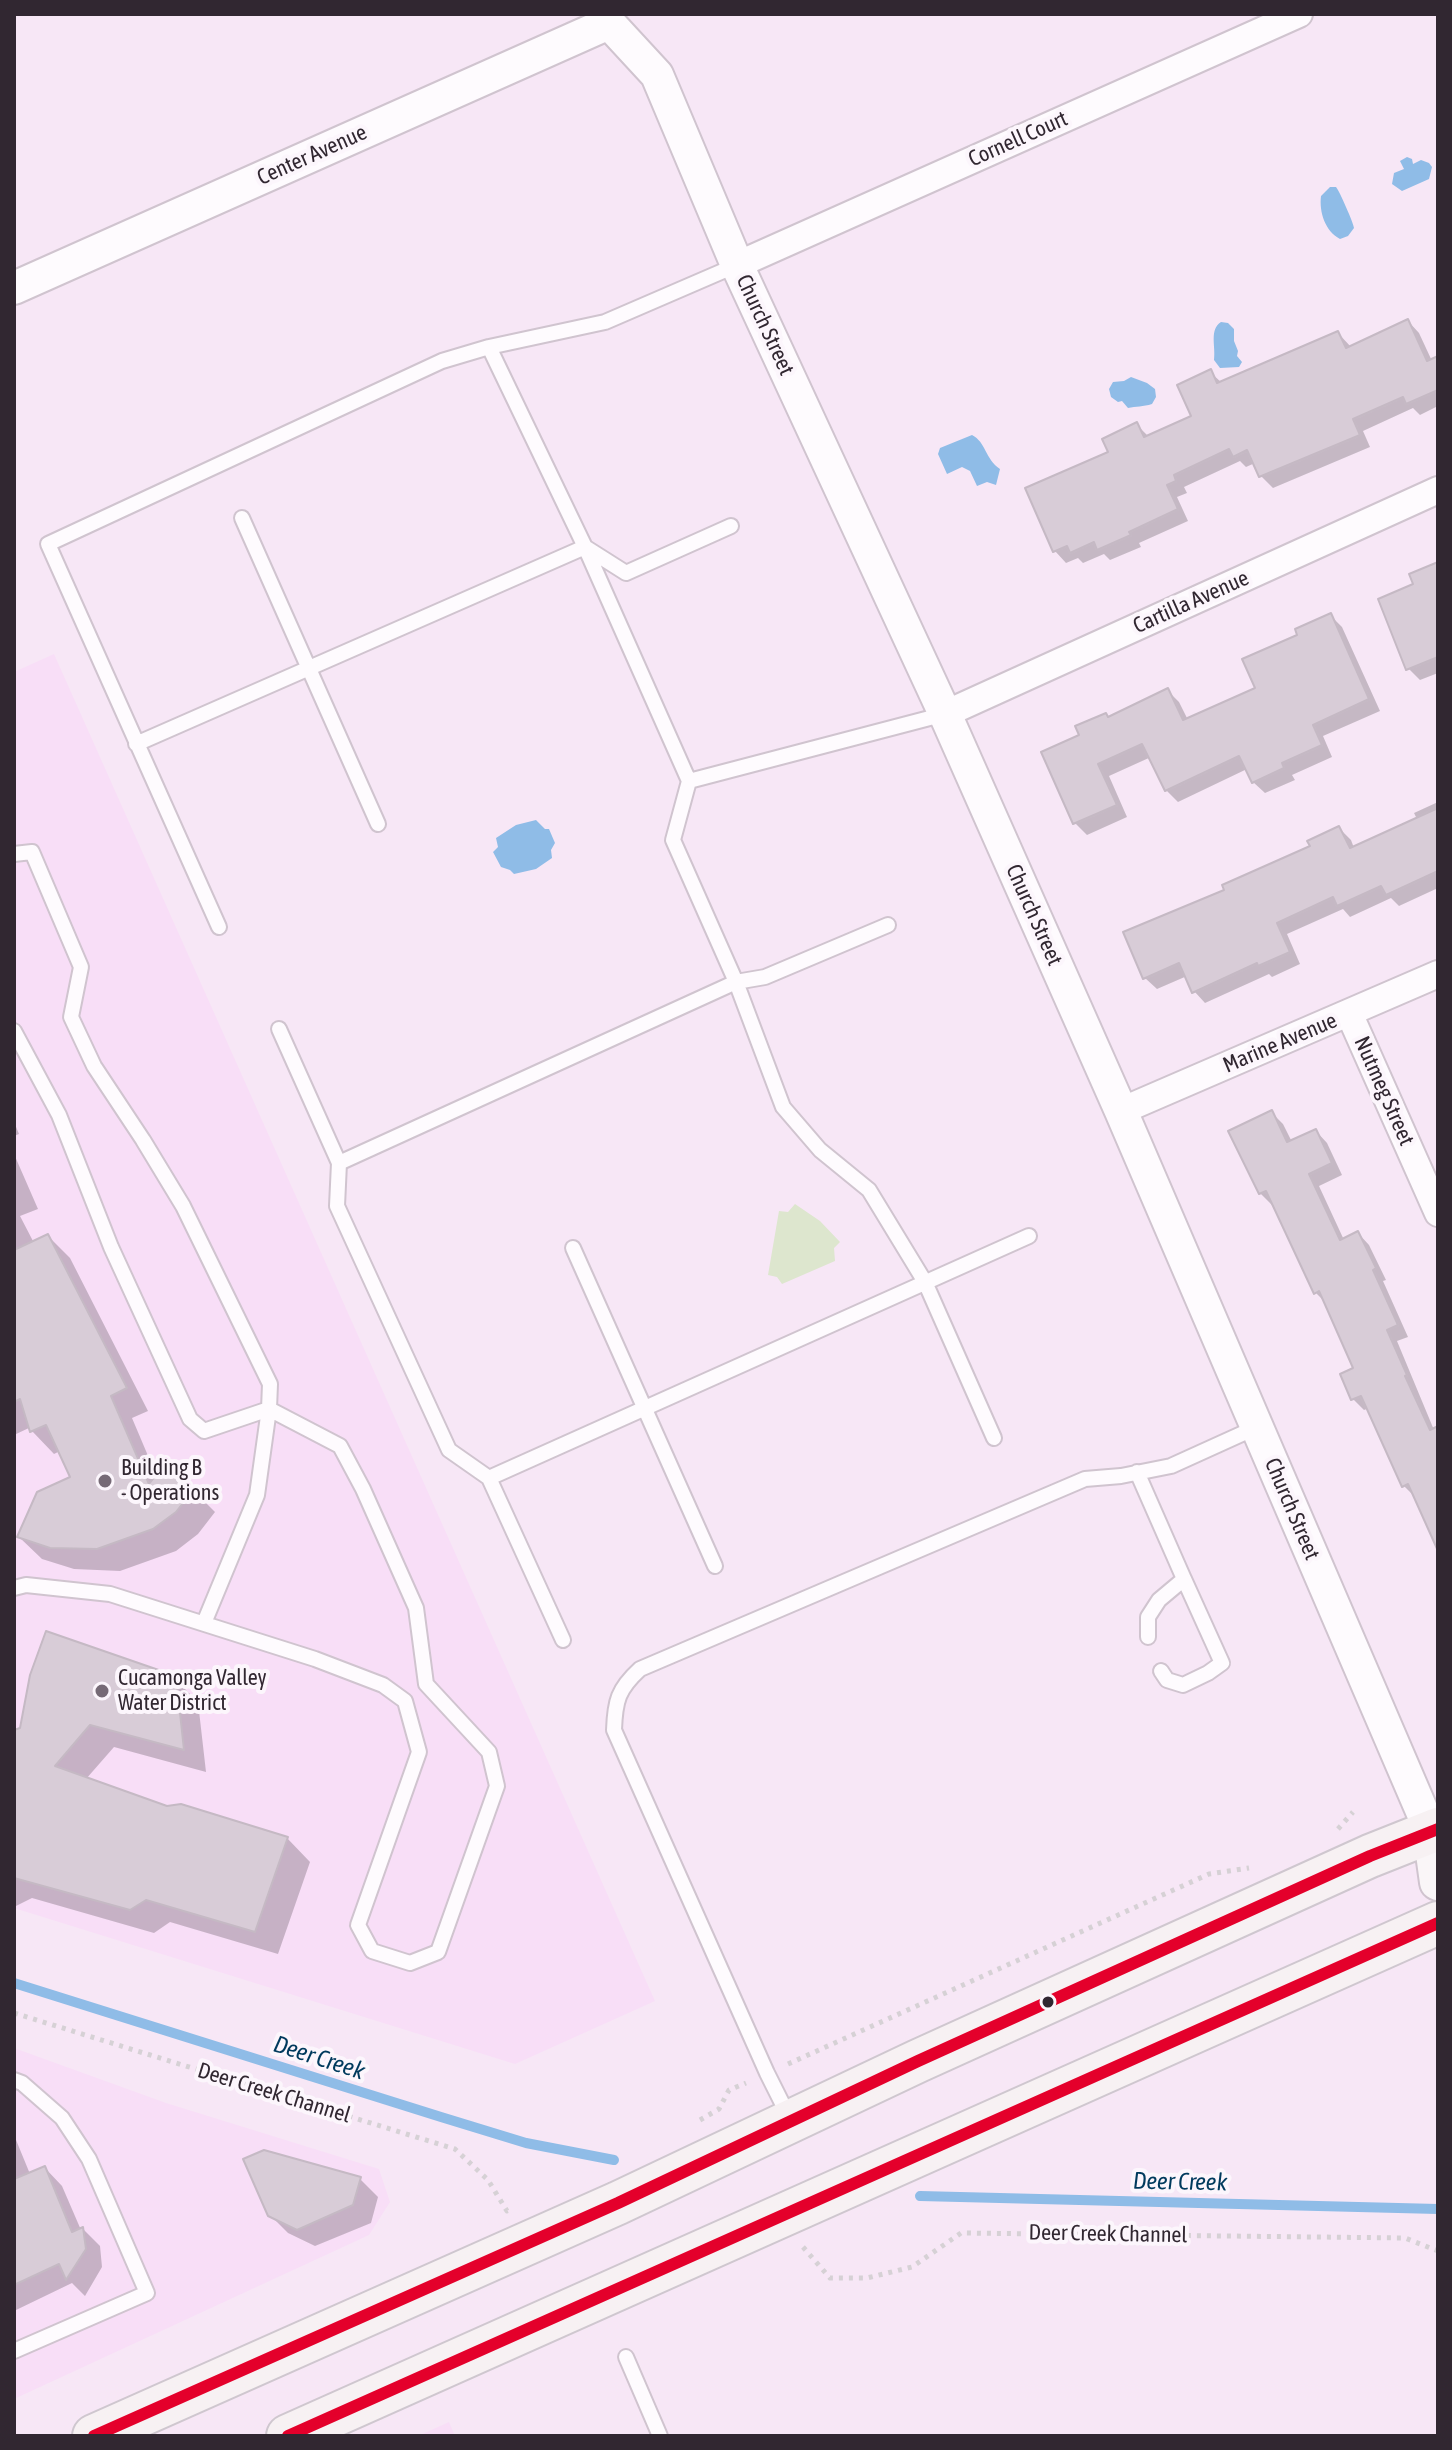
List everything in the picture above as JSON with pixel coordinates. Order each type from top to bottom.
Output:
[{"type":"main road","name":"Church Street","points":[[1436,1834],[1438,1882]]},
{"type":"main road","points":[[94,2436],[618,2203],[918,2061],[1342,1868],[1436,1834]]},
{"type":"main road","points":[[288,2436],[1438,1923]]},
{"type":"street","name":"Cornell Court","points":[[737,265],[1299,14]]},
{"type":"street","name":"Church Street","points":[[607,18],[657,75],[737,265],[945,714],[1121,1111],[1436,1834]]},
{"type":"street","name":"Center Avenue","points":[[14,288],[607,18]]},
{"type":"street","name":"Cartilla Avenue","points":[[945,714],[1438,490]]},
{"type":"street","name":"Marine Avenue","points":[[1121,1111],[1438,974]]},
{"type":"street","name":"Nutmeg Street","points":[[1349,1013],[1438,1213]]},
{"type":"lane","points":[[219,927],[48,544],[442,361],[489,347],[605,322],[737,265]]},
{"type":"lane","points":[[489,347],[585,547],[689,781],[673,840],[736,982],[783,1107],[820,1150],[869,1190],[925,1282],[994,1438]]},
{"type":"lane","points":[[242,518],[378,824]]},
{"type":"lane","points":[[585,547],[626,573],[731,526]]},
{"type":"lane","points":[[136,744],[585,547]]},
{"type":"lane","points":[[689,781],[945,714]]},
{"type":"lane","points":[[14,854],[32,852],[81,967],[71,1017],[94,1066],[183,1206],[270,1384],[257,1495],[204,1623]]},
{"type":"lane","points":[[339,1163],[736,982],[765,977],[888,925]]},
{"type":"lane","points":[[279,1029],[339,1163],[337,1206],[449,1450],[489,1478],[563,1640]]},
{"type":"lane","points":[[14,1031],[59,1115],[111,1247],[190,1419],[204,1431],[269,1409],[340,1446],[363,1489],[416,1608],[426,1684],[489,1752],[497,1786],[438,1952],[410,1963],[372,1951],[358,1925],[419,1752],[405,1701],[383,1685],[110,1594],[26,1585],[14,1588]]},
{"type":"lane","points":[[489,1478],[1029,1236]]},
{"type":"lane","points":[[573,1248],[715,1566]]},
{"type":"lane","points":[[791,2121],[614,1730],[615,1706],[624,1684],[640,1669],[1085,1479],[1171,1466],[1257,1427]]},
{"type":"lane","points":[[1137,1472],[1222,1663],[1183,1685],[1167,1680],[1161,1671]]},
{"type":"lane","points":[[1148,1637],[1148,1617],[1159,1600],[1184,1579]]},
{"type":"lane","points":[[405,1701],[426,1684]]},
{"type":"lane","points":[[14,2080],[22,2083],[62,2118],[89,2159],[147,2293],[14,2351]]},
{"type":"lane","points":[[626,2357],[660,2436]]},
{"type":"path","points":[[1334,1833],[1353,1812]]},
{"type":"path","points":[[696,2122],[719,2109],[729,2090],[1209,1874],[1258,1867]]},
{"type":"path","name":"Deer Creek Channel","points":[[14,2013],[455,2149],[488,2180],[507,2211],[522,2205]]},
{"type":"path","name":"Deer Creek Channel","points":[[802,2246],[830,2278],[867,2278],[912,2267],[961,2233],[1405,2238],[1438,2251]]},
{"type":"shaded area","name":"Cucamonga Valley Water District","points":[[54,654],[655,2001],[515,2064],[14,1908],[14,672]]},
{"type":"shaded area","points":[[14,2048],[166,2103],[379,2169],[390,2202],[369,2235],[14,2399]]},
{"type":"shaded area","points":[[449,2422],[455,2436],[418,2436]]},
{"type":"green space","points":[[795,1204],[820,1221],[840,1242],[834,1248],[835,1261],[782,1284],[777,1277],[768,1275],[779,1211],[788,1212]]},
{"type":"water","points":[[1407,157],[1412,159],[1413,164],[1421,160],[1432,167],[1429,179],[1402,191],[1392,184],[1394,173],[1404,169],[1400,161]]},
{"type":"water","points":[[1330,187],[1338,189],[1354,228],[1348,236],[1340,239],[1330,231],[1322,215],[1321,196]]},
{"type":"water","points":[[1221,322],[1228,323],[1234,329],[1237,356],[1242,362],[1239,367],[1220,368],[1214,360],[1214,334]]},
{"type":"water","points":[[1131,377],[1155,389],[1156,397],[1152,404],[1128,408],[1122,401],[1111,397],[1109,389],[1113,382]]},
{"type":"water","points":[[972,435],[1000,469],[996,485],[987,482],[977,486],[970,471],[962,467],[947,474],[938,454],[940,448]]},
{"type":"water","points":[[536,820],[549,829],[555,843],[551,850],[552,858],[536,869],[514,874],[501,867],[493,852],[498,847],[496,838],[516,825]]},
{"type":"building","points":[[1408,319],[1427,361],[1438,356],[1438,390],[1406,404],[1403,397],[1353,419],[1360,435],[1259,477],[1247,450],[1233,457],[1229,449],[1174,475],[1176,481],[1167,485],[1178,509],[1097,550],[1094,542],[1070,553],[1067,546],[1053,552],[1025,488],[1108,452],[1102,439],[1137,422],[1144,437],[1191,416],[1177,385],[1211,369],[1217,383],[1338,331],[1346,348]]},
{"type":"building","points":[[1438,562],[1438,657],[1406,670],[1378,599],[1413,584],[1409,574]]},
{"type":"building","points":[[1331,613],[1369,699],[1313,725],[1322,745],[1282,763],[1284,768],[1252,783],[1239,756],[1165,791],[1142,744],[1098,764],[1117,805],[1073,824],[1041,752],[1079,735],[1075,726],[1106,713],[1108,717],[1168,688],[1183,720],[1255,688],[1242,659],[1297,635],[1295,629]]},
{"type":"building","points":[[1438,808],[1438,871],[1386,895],[1381,886],[1337,906],[1333,897],[1277,923],[1290,952],[1258,966],[1257,963],[1192,993],[1179,963],[1143,979],[1123,932],[1224,890],[1222,885],[1310,846],[1307,841],[1339,826],[1350,848]]},
{"type":"building","points":[[1272,1110],[1287,1142],[1316,1129],[1332,1163],[1309,1174],[1340,1240],[1358,1231],[1398,1325],[1387,1330],[1405,1376],[1430,1430],[1438,1426],[1438,1551],[1408,1484],[1402,1487],[1361,1396],[1351,1400],[1340,1374],[1353,1368],[1319,1291],[1314,1294],[1266,1191],[1259,1194],[1228,1131]]},
{"type":"building","points":[[48,1234],[127,1388],[111,1396],[149,1484],[163,1466],[194,1489],[176,1512],[153,1529],[97,1549],[50,1548],[17,1537],[37,1492],[70,1477],[46,1425],[30,1432],[20,1399],[14,1402],[14,1250]]},
{"type":"building","points":[[46,1631],[176,1676],[184,1750],[90,1725],[55,1766],[167,1806],[181,1804],[288,1837],[255,1932],[146,1900],[130,1910],[14,1878],[14,1730],[20,1728],[30,1675]]},
{"type":"building","points":[[264,2150],[361,2177],[353,2205],[297,2230],[268,2216],[243,2159]]},
{"type":"building","points":[[45,2166],[72,2232],[83,2227],[86,2249],[66,2280],[59,2264],[14,2285],[14,2179]]},
{"type":"waterway","name":"Deer Creek","points":[[14,1983],[526,2143],[614,2160]]},
{"type":"waterway","name":"Deer Creek","points":[[920,2196],[1438,2209]]},
{"type":"transit line","points":[[94,2436],[618,2203],[918,2061],[1370,1856],[1438,1829]]},
{"type":"transit line","points":[[288,2436],[1438,1923]]},
{"type":"place","name":"Building B - Operations","points":[[105,1481]]},
{"type":"place","name":"Cucamonga Valley Water District","points":[[102,1691]]}]
